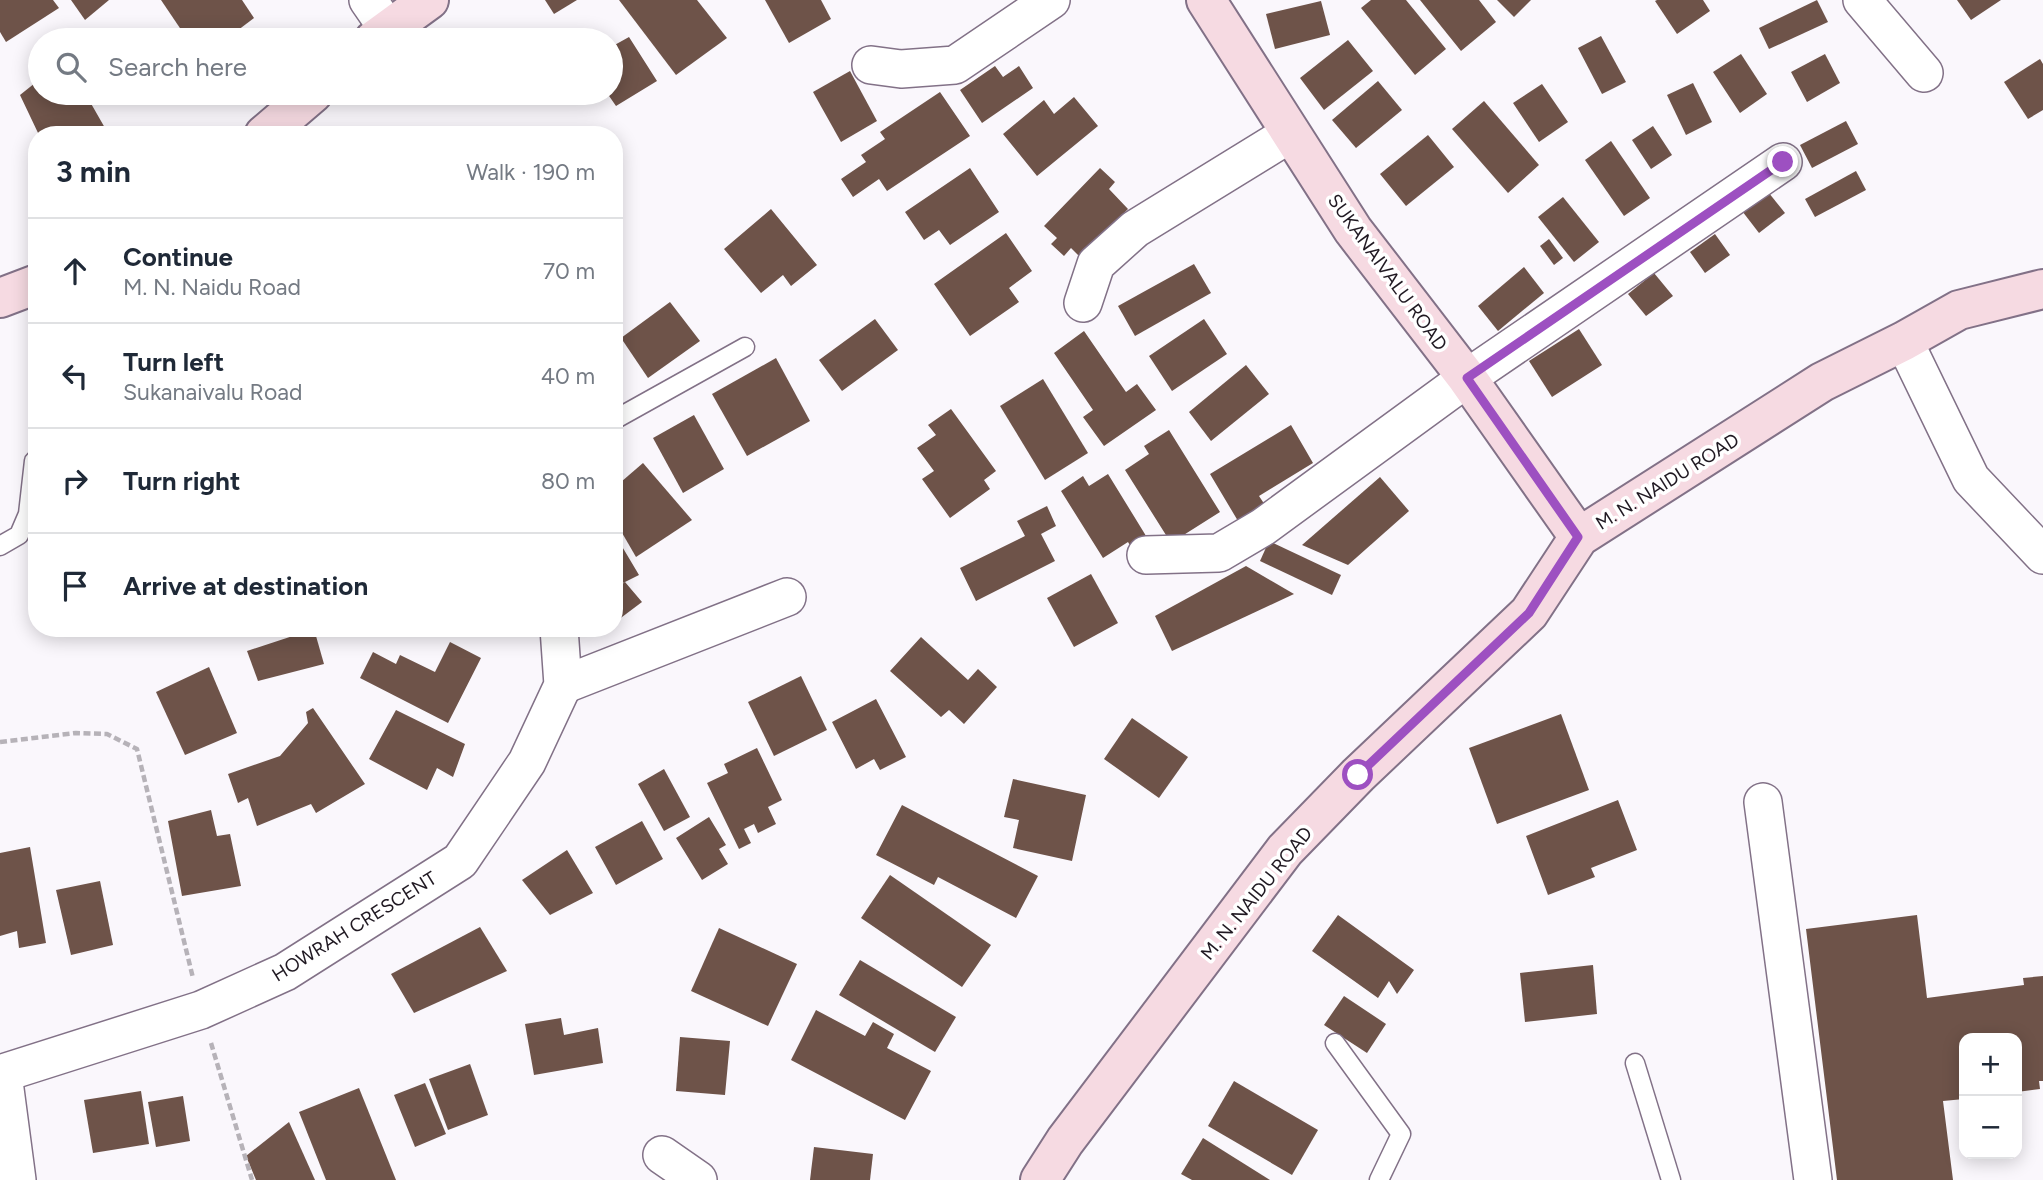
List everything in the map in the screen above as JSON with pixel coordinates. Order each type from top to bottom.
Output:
[{"type":"main road","points":[[377,23],[429,0]]},
{"type":"main road","name":"SUKANAIVALU ROAD","points":[[1206,0],[1353,229],[1467,378],[1578,537]]},
{"type":"main road","points":[[274,126],[299,105]]},
{"type":"main road","points":[[0,298],[28,287]]},
{"type":"main road","name":"M. N. NAIDU ROAD","points":[[1040,1180],[1073,1130],[1285,850],[1358,775],[1529,613],[1578,537],[1822,382],[1959,310],[2043,289]]},
{"type":"street","points":[[871,65],[901,69],[955,65],[1051,0]]},
{"type":"street","points":[[1862,0],[1924,73]]},
{"type":"street","points":[[1083,303],[1096,264],[1135,229],[1292,133]]},
{"type":"street","points":[[1146,555],[1219,553],[1264,527],[1467,378],[1783,162]]},
{"type":"street","points":[[1904,341],[1971,479],[2043,555]]},
{"type":"street","points":[[563,685],[787,597]]},
{"type":"street","name":"HOWRAH CRESCENT","points":[[1,1074],[201,1010],[285,972],[460,861],[527,762],[563,685],[560,637]]},
{"type":"street","points":[[1763,802],[1813,1180]]},
{"type":"street","points":[[1,1074],[17,1180]]},
{"type":"street","points":[[662,1155],[698,1180]]},
{"type":"lane","points":[[623,415],[745,347]]},
{"type":"lane","points":[[0,546],[19,535],[28,514]]},
{"type":"lane","points":[[1335,1043],[1401,1134],[1379,1180]]},
{"type":"lane","points":[[1635,1063],[1671,1180]]},
{"type":"path","points":[[0,742],[76,733],[107,734],[137,749],[201,1010],[252,1180]]},
{"type":"building","points":[[0,0],[53,0],[59,8],[6,42],[0,32]]},
{"type":"building","points":[[71,0],[109,0],[85,20]]},
{"type":"building","points":[[161,0],[242,0],[254,18],[241,28],[180,28]]},
{"type":"building","points":[[545,0],[577,0],[554,14]]},
{"type":"building","points":[[619,0],[697,0],[727,38],[676,75]]},
{"type":"building","points":[[765,0],[821,0],[831,19],[789,43]]},
{"type":"building","points":[[1371,0],[1406,0],[1446,49],[1415,75],[1361,8]]},
{"type":"building","points":[[1420,0],[1479,0],[1496,22],[1461,51]]},
{"type":"building","points":[[1497,0],[1531,0],[1514,17]]},
{"type":"building","points":[[1703,0],[1710,11],[1677,34],[1655,1]]},
{"type":"building","points":[[1817,0],[1828,22],[1769,49],[1759,28]]},
{"type":"building","points":[[1957,0],[2001,0],[1971,20]]},
{"type":"building","points":[[1321,1],[1330,35],[1275,49],[1266,14]]},
{"type":"building","points":[[1601,36],[1626,82],[1602,94],[1578,48]]},
{"type":"building","points":[[629,37],[657,81],[623,102],[623,40]]},
{"type":"building","points":[[1348,40],[1373,71],[1324,110],[1300,78]]},
{"type":"building","points":[[1741,54],[1767,94],[1740,113],[1713,72]]},
{"type":"building","points":[[1825,54],[1840,83],[1807,102],[1791,72]]},
{"type":"building","points":[[2040,59],[2043,64],[2043,110],[2028,119],[2004,82]]},
{"type":"building","points":[[995,66],[1003,77],[1019,66],[1033,88],[982,123],[960,90]]},
{"type":"building","points":[[850,71],[877,121],[841,142],[813,92]]},
{"type":"building","points":[[1378,81],[1402,110],[1356,148],[1332,120]]},
{"type":"building","points":[[1693,83],[1712,122],[1686,135],[1667,95]]},
{"type":"building","points":[[1542,84],[1568,122],[1539,142],[1513,103]]},
{"type":"building","points":[[28,89],[28,105],[92,105],[104,126],[35,126],[20,95]]},
{"type":"building","points":[[940,92],[970,136],[887,191],[879,179],[853,197],[841,179],[866,162],[861,155],[885,139],[880,132]]},
{"type":"building","points":[[1074,97],[1098,126],[1037,176],[1003,134],[1044,100],[1054,114]]},
{"type":"building","points":[[1484,101],[1539,165],[1508,193],[1452,129]]},
{"type":"building","points":[[1846,121],[1858,144],[1812,168],[1800,145]]},
{"type":"building","points":[[1653,126],[1672,155],[1651,169],[1632,140]]},
{"type":"building","points":[[1428,135],[1454,167],[1406,206],[1380,174]]},
{"type":"building","points":[[1611,141],[1650,198],[1624,216],[1585,160]]},
{"type":"building","points":[[970,168],[999,212],[950,245],[939,230],[924,240],[905,212]]},
{"type":"building","points":[[1100,168],[1115,182],[1109,189],[1128,209],[1080,257],[1071,248],[1064,256],[1051,244],[1057,238],[1044,226]]},
{"type":"building","points":[[1856,171],[1866,190],[1815,217],[1805,199]]},
{"type":"building","points":[[1764,187],[1785,213],[1759,233],[1739,207]]},
{"type":"building","points":[[1563,197],[1599,242],[1574,262],[1538,217]]},
{"type":"building","points":[[771,209],[817,265],[791,286],[783,275],[761,293],[724,249]]},
{"type":"building","points":[[1006,233],[1032,271],[1009,288],[1019,302],[970,336],[934,284]]},
{"type":"building","points":[[1715,234],[1730,255],[1705,273],[1690,252]]},
{"type":"building","points":[[1549,239],[1563,258],[1554,265],[1540,246]]},
{"type":"building","points":[[1194,264],[1211,293],[1135,336],[1118,306]]},
{"type":"building","points":[[1524,267],[1544,293],[1498,331],[1478,306]]},
{"type":"building","points":[[1654,273],[1673,296],[1646,316],[1628,294]]},
{"type":"building","points":[[670,302],[700,341],[648,378],[623,341],[623,337]]},
{"type":"building","points":[[875,319],[898,350],[842,391],[819,360]]},
{"type":"building","points":[[1204,319],[1227,354],[1172,391],[1149,356]]},
{"type":"building","points":[[1579,329],[1602,365],[1552,397],[1529,361]]},
{"type":"building","points":[[1084,331],[1126,392],[1137,384],[1156,410],[1104,446],[1083,417],[1093,410],[1054,353]]},
{"type":"building","points":[[776,358],[810,421],[747,456],[712,394]]},
{"type":"building","points":[[1246,365],[1269,394],[1211,441],[1189,412]]},
{"type":"building","points":[[1043,379],[1088,453],[1045,480],[1000,406]]},
{"type":"building","points":[[951,409],[996,471],[984,480],[990,489],[950,518],[922,479],[934,471],[917,448],[936,435],[928,425]]},
{"type":"building","points":[[694,415],[724,469],[683,493],[653,438]]},
{"type":"building","points":[[1291,425],[1313,463],[1259,496],[1265,505],[1238,521],[1210,474]]},
{"type":"building","points":[[1169,430],[1220,512],[1171,543],[1125,470],[1149,454],[1144,446]]},
{"type":"building","points":[[643,463],[692,520],[636,557],[623,535],[623,480]]},
{"type":"building","points":[[1108,474],[1151,544],[1135,554],[1128,542],[1103,558],[1061,491],[1083,476],[1089,486]]},
{"type":"building","points":[[1380,477],[1409,511],[1348,565],[1302,545]]},
{"type":"building","points":[[1047,506],[1056,526],[1041,534],[1055,561],[976,601],[960,568],[1025,536],[1017,521]]},
{"type":"building","points":[[1269,541],[1341,575],[1332,595],[1260,561]]},
{"type":"building","points":[[623,548],[639,575],[623,583]]},
{"type":"building","points":[[1246,566],[1294,594],[1172,651],[1155,616]]},
{"type":"building","points":[[1091,574],[1118,623],[1074,647],[1047,598]]},
{"type":"building","points":[[625,582],[642,602],[623,616]]},
{"type":"building","points":[[290,637],[316,637],[324,664],[258,681],[247,651]]},
{"type":"building","points":[[921,637],[968,680],[978,669],[997,687],[964,724],[949,710],[941,717],[890,671]]},
{"type":"building","points":[[450,642],[481,658],[448,723],[360,678],[373,652],[396,664],[400,655],[435,672]]},
{"type":"building","points":[[209,667],[237,733],[185,755],[156,692]]},
{"type":"building","points":[[801,676],[827,730],[774,756],[748,702]]},
{"type":"building","points":[[876,699],[906,757],[880,770],[874,759],[856,769],[832,722]]},
{"type":"building","points":[[313,708],[365,784],[316,813],[311,804],[257,826],[248,798],[238,803],[228,774],[280,756],[308,723],[306,712]]},
{"type":"building","points":[[396,710],[465,744],[453,777],[437,768],[427,790],[369,759]]},
{"type":"building","points":[[1561,714],[1589,790],[1497,824],[1469,748]]},
{"type":"building","points":[[1132,718],[1188,757],[1159,798],[1104,759]]},
{"type":"building","points":[[757,748],[782,800],[768,807],[776,824],[758,833],[754,824],[744,829],[751,843],[739,849],[707,783],[728,773],[724,764]]},
{"type":"building","points":[[664,769],[690,817],[664,831],[638,784]]},
{"type":"building","points":[[1013,779],[1086,795],[1072,861],[1013,848],[1019,820],[1004,817]]},
{"type":"building","points":[[1618,800],[1637,850],[1591,868],[1595,877],[1548,895],[1526,836]]},
{"type":"building","points":[[902,805],[1038,876],[1016,918],[938,877],[934,885],[876,855]]},
{"type":"building","points":[[211,810],[217,836],[230,834],[241,886],[182,896],[168,821]]},
{"type":"building","points":[[709,817],[726,845],[719,849],[728,864],[702,880],[676,838]]},
{"type":"building","points":[[642,821],[663,859],[616,885],[595,847]]},
{"type":"building","points":[[30,847],[46,943],[19,948],[17,931],[0,936],[0,853]]},
{"type":"building","points":[[567,850],[593,893],[550,915],[522,880]]},
{"type":"building","points":[[890,875],[991,945],[962,987],[861,918]]},
{"type":"building","points":[[100,881],[113,945],[71,955],[56,890]]},
{"type":"building","points":[[1338,915],[1414,970],[1397,994],[1389,981],[1378,998],[1312,951]]},
{"type":"building","points":[[1917,915],[1927,998],[2024,985],[2023,978],[2043,976],[2043,1081],[2039,1081],[2040,1089],[2022,1091],[2022,1033],[1959,1033],[1959,1099],[1943,1101],[1953,1180],[1837,1180],[1806,929]]},
{"type":"building","points":[[480,927],[507,971],[414,1013],[391,974]]},
{"type":"building","points":[[719,928],[797,964],[768,1026],[691,991]]},
{"type":"building","points":[[860,960],[956,1017],[935,1052],[839,995]]},
{"type":"building","points":[[1593,965],[1597,1014],[1525,1022],[1520,973]]},
{"type":"building","points":[[1344,996],[1386,1024],[1367,1053],[1324,1025]]},
{"type":"building","points":[[816,1010],[865,1036],[873,1022],[894,1034],[887,1048],[931,1071],[905,1120],[791,1060]]},
{"type":"building","points":[[561,1018],[564,1035],[598,1028],[603,1063],[534,1075],[525,1024]]},
{"type":"building","points":[[680,1037],[730,1041],[725,1095],[676,1091]]},
{"type":"building","points":[[470,1064],[488,1115],[448,1130],[429,1079]]},
{"type":"building","points":[[1234,1081],[1318,1130],[1292,1175],[1208,1126]]},
{"type":"building","points":[[425,1083],[446,1134],[415,1147],[394,1095]]},
{"type":"building","points":[[359,1088],[396,1180],[326,1180],[299,1112]]},
{"type":"building","points":[[141,1091],[149,1144],[93,1153],[84,1100]]},
{"type":"building","points":[[183,1096],[190,1141],[156,1147],[148,1102]]},
{"type":"building","points":[[289,1122],[315,1180],[256,1180],[246,1156]]},
{"type":"building","points":[[1203,1138],[1270,1180],[1192,1180],[1181,1174]]},
{"type":"building","points":[[814,1147],[873,1154],[870,1180],[810,1180]]},
{"type":"route","points":[[1358,775],[1529,613],[1578,537],[1467,378],[1783,162]]}]
